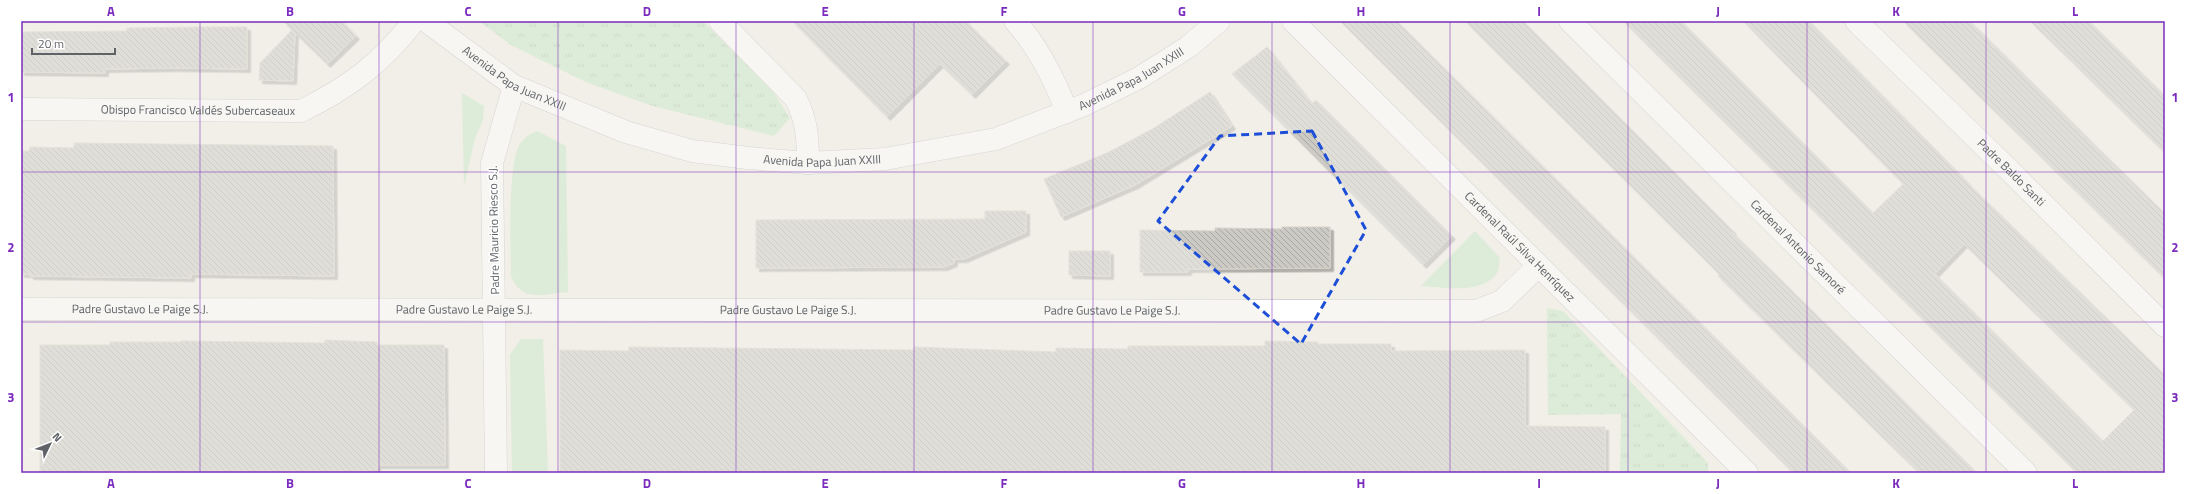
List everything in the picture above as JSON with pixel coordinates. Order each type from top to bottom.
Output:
[{"type":"street","name":"Obispo Francisco Valdés Subercaseaux","points":[[21,109],[301,111],[331,96],[359,78],[381,59],[414,21]]},
{"type":"street","name":"Avenida Papa Juan XXIII","points":[[426,21],[514,86],[626,132],[692,150],[748,158],[808,163],[885,159],[921,154],[996,139],[1067,112],[1139,78],[1188,47],[1219,21]]},
{"type":"street","points":[[720,21],[796,99],[804,114],[808,131],[808,163]]},
{"type":"street","points":[[1015,21],[1044,60],[1057,85],[1067,112]]},
{"type":"street","name":"Cardenal Raúl Silva Henríquez","points":[[1293,21],[1740,471]]},
{"type":"street","name":"Cardenal Antonio Samoré","points":[[1570,21],[2026,473]]},
{"type":"street","name":"Padre Baldo Santi","points":[[1856,21],[2008,169],[2165,326]]},
{"type":"street","name":"Padre Mauricio Riesco S.J.","points":[[496,473],[492,163],[514,86]]},
{"type":"street","name":"Padre Gustavo Le Paige S.J.","points":[[21,309],[1476,311],[1502,301],[1538,266]]},
{"type":"highlighted area","points":[[1312,131],[1366,230],[1301,344],[1158,221],[1220,136]]},
{"type":"green space","points":[[479,21],[703,21],[774,93],[790,118],[774,136],[653,106],[588,83],[511,45]]},
{"type":"green space","points":[[462,93],[484,106],[483,120],[475,138],[464,186]]},
{"type":"green space","points":[[537,131],[566,146],[568,292],[542,295],[535,295],[521,290],[511,276],[510,228],[513,169],[520,144],[524,139]]},
{"type":"green space","points":[[1475,231],[1500,258],[1497,273],[1490,280],[1472,287],[1451,288],[1421,286]]},
{"type":"green space","points":[[1547,308],[1563,311],[1708,463],[1708,473],[1620,473],[1621,414],[1548,415]]},
{"type":"green space","points":[[521,339],[543,339],[548,473],[512,473],[510,355]]},
{"type":"building","points":[[283,21],[342,21],[356,36],[327,64],[295,33],[293,81],[259,80],[260,63],[292,30]]},
{"type":"building","points":[[792,21],[966,21],[1006,61],[972,95],[940,64],[887,117]]},
{"type":"building","points":[[1340,21],[1397,21],[1851,473],[1793,473]]},
{"type":"building","points":[[1465,21],[1523,21],[1733,231],[1732,232],[1977,473],[1919,473],[1718,276],[1719,274]]},
{"type":"building","points":[[1623,21],[1681,21],[1873,213],[1903,184],[1743,21],[1809,21],[1983,198],[2165,375],[2165,473],[2077,473]],"holes":[[[1964,244],[2134,410],[2103,441],[1935,274]]]},
{"type":"building","points":[[1903,21],[1970,21],[2165,214],[2165,279]]},
{"type":"building","points":[[2030,21],[2089,21],[2165,96],[2165,153]]},
{"type":"building","points":[[247,27],[247,69],[105,69],[105,73],[21,72],[21,32],[127,31],[127,28]]},
{"type":"building","points":[[1267,47],[1312,104],[1316,100],[1452,236],[1423,265],[1232,74]]},
{"type":"building","points":[[1210,92],[1232,126],[1135,185],[1061,217],[1044,179],[1109,152],[1154,128]]},
{"type":"building","points":[[74,143],[333,146],[334,276],[191,274],[191,278],[30,276],[30,274],[21,274],[21,151],[29,151],[30,147],[74,148]]},
{"type":"building","points":[[985,211],[1026,211],[1026,232],[964,259],[954,259],[954,263],[944,267],[756,268],[756,220],[985,219]]},
{"type":"building","points":[[1282,227],[1330,227],[1330,268],[1188,269],[1188,272],[1140,272],[1140,230],[1215,231],[1215,228],[1282,229]]},
{"type":"building","points":[[1069,251],[1110,251],[1110,276],[1069,275]]},
{"type":"building","points":[[325,340],[377,342],[377,345],[444,345],[445,465],[377,465],[377,471],[93,471],[93,473],[40,473],[40,345],[110,345],[110,342],[181,341],[325,343]]},
{"type":"building","points":[[1265,341],[1318,342],[1318,344],[1391,344],[1391,351],[1525,350],[1525,426],[1605,427],[1605,473],[1251,471],[1251,473],[560,473],[560,350],[629,351],[629,347],[914,350],[914,347],[1056,352],[1056,348],[1128,349],[1128,346],[1265,346]]}]
